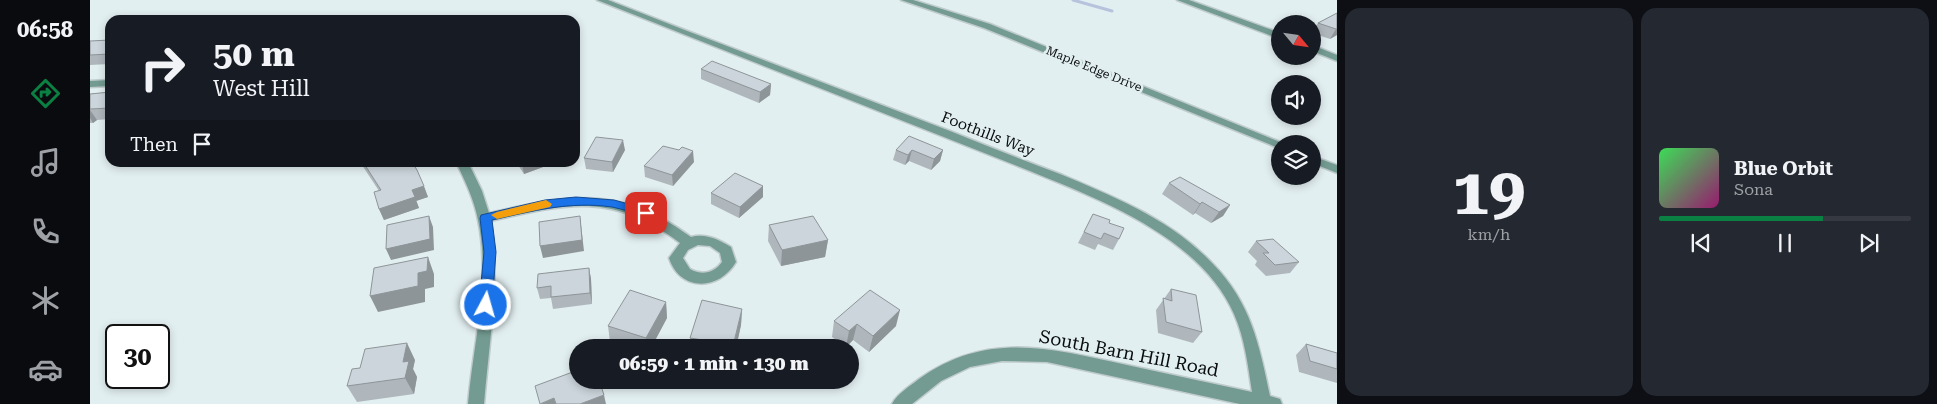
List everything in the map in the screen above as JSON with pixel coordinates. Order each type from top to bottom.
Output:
[{"type":"street","name":"Foothills Way","points":[[601,0],[1031,166],[1119,203],[1154,222],[1192,250],[1227,288],[1249,332],[1266,403]]},
{"type":"street","name":"Maple Edge Drive","points":[[905,0],[987,26],[1271,141]]},
{"type":"street","points":[[1181,0],[1271,33]]},
{"type":"street","points":[[1321,52],[1337,58]]},
{"type":"street","points":[[90,84],[105,82]]},
{"type":"street","points":[[1321,163],[1337,169]]},
{"type":"street","points":[[464,167],[480,200],[486,218],[490,252],[476,404]]},
{"type":"street","points":[[486,218],[545,204],[576,200],[605,202],[632,207],[646,213],[672,228],[689,243]]},
{"type":"street","name":"South Barn Hill Road","points":[[900,404],[928,380],[953,365],[978,357],[1009,353],[1047,355],[1266,403]]},
{"type":"building","points":[[1337,13],[1337,29],[1321,24],[1321,21]]},
{"type":"building","points":[[105,40],[105,54],[90,55],[90,41]]},
{"type":"building","points":[[712,61],[771,84],[760,92],[701,69]]},
{"type":"building","points":[[105,92],[105,108],[90,109],[90,94]]},
{"type":"building","points":[[909,136],[943,150],[934,159],[912,150],[908,155],[896,150]]},
{"type":"building","points":[[596,137],[623,140],[612,162],[584,158]]},
{"type":"building","points":[[663,146],[679,150],[682,147],[693,151],[672,175],[644,166]]},
{"type":"building","points":[[366,167],[415,167],[424,186],[412,190],[415,197],[379,209],[374,192],[381,190]]},
{"type":"building","points":[[735,173],[763,186],[740,207],[711,193]]},
{"type":"building","points":[[1180,177],[1230,205],[1219,212],[1202,202],[1200,204],[1169,183]]},
{"type":"building","points":[[1093,214],[1110,220],[1109,223],[1124,228],[1119,239],[1104,233],[1101,239],[1084,232]]},
{"type":"building","points":[[429,216],[430,239],[386,249],[387,225]]},
{"type":"building","points":[[580,216],[582,240],[540,246],[539,222]]},
{"type":"building","points":[[813,216],[828,240],[782,250],[769,225]]},
{"type":"building","points":[[1273,239],[1299,262],[1275,265],[1263,253],[1269,253],[1256,241]]},
{"type":"building","points":[[428,257],[427,271],[418,273],[418,286],[370,296],[374,268]]},
{"type":"building","points":[[589,268],[590,293],[551,297],[551,286],[537,288],[538,274]]},
{"type":"building","points":[[1171,289],[1196,295],[1202,332],[1166,322],[1163,298],[1172,301]]},
{"type":"building","points":[[630,290],[666,302],[646,338],[608,326]]},
{"type":"building","points":[[870,290],[900,310],[873,336],[857,324],[849,331],[834,321]]},
{"type":"building","points":[[702,300],[742,309],[735,339],[690,338]]},
{"type":"building","points":[[407,343],[403,362],[409,361],[405,378],[347,386],[352,369],[360,368],[365,349]]},
{"type":"building","points":[[1306,344],[1337,353],[1337,369],[1310,361]]},
{"type":"building","points":[[569,373],[569,389],[602,389],[604,395],[580,404],[556,404],[554,398],[540,404],[535,386]]},
{"type":"waterway","points":[[1073,0],[1112,11]]},
{"type":"slow traffic","points":[[497,215],[546,204]]},
{"type":"route","points":[[486,305],[490,252],[486,218],[545,204],[576,200],[614,203],[632,207],[646,213]]}]
